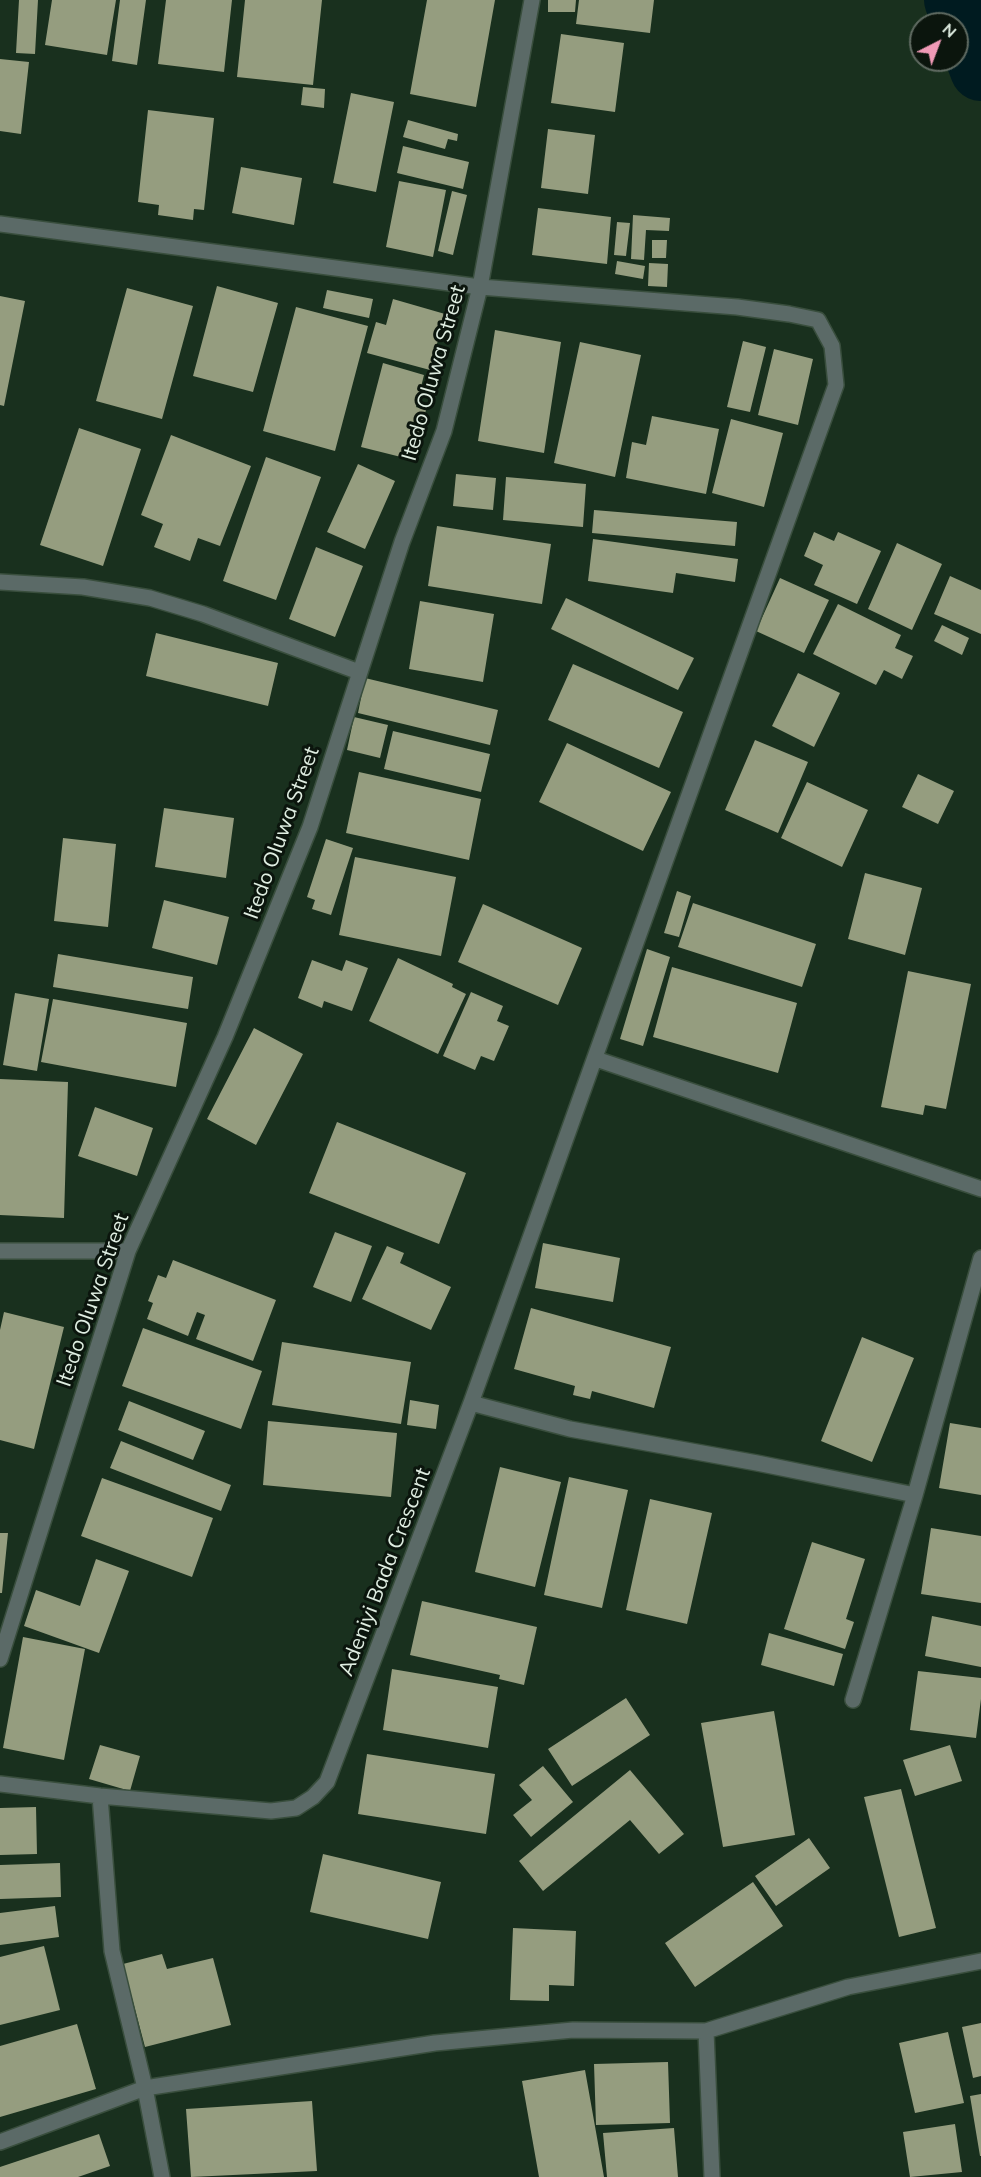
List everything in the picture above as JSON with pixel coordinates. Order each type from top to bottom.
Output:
[{"type":"street","name":"Itedo Oluwa Street","points":[[0,1659],[128,1251],[225,1037],[310,827],[402,542],[444,431],[480,287],[532,0]]},
{"type":"street","points":[[0,224],[480,287]]},
{"type":"street","name":"Adeniyi Bada Crescent","points":[[0,1784],[100,1796],[271,1811],[296,1808],[314,1797],[327,1782],[471,1403],[836,385],[832,346],[818,320],[737,307],[480,287]]},
{"type":"street","points":[[0,582],[83,587],[150,598],[203,614],[359,672]]},
{"type":"street","points":[[596,1059],[981,1189]]},
{"type":"street","points":[[0,1251],[128,1251]]},
{"type":"street","points":[[853,1700],[915,1495],[981,1258]]},
{"type":"street","points":[[471,1403],[570,1429],[915,1495]]},
{"type":"street","points":[[100,1796],[112,1951],[145,2088],[162,2177]]},
{"type":"street","points":[[0,2142],[145,2088],[447,2042],[573,2030],[706,2031],[848,1987],[981,1961]]},
{"type":"street","points":[[706,2031],[712,2177]]},
{"type":"building","points":[[19,0],[38,0],[35,54],[16,53]]},
{"type":"building","points":[[52,0],[116,0],[107,55],[45,45]]},
{"type":"building","points":[[120,0],[146,0],[137,65],[112,61]]},
{"type":"building","points":[[166,0],[232,0],[224,72],[158,64]]},
{"type":"building","points":[[245,0],[322,0],[313,85],[237,77]]},
{"type":"building","points":[[427,0],[495,0],[476,107],[410,94]]},
{"type":"building","points":[[548,0],[576,0],[575,12],[548,12]]},
{"type":"building","points":[[579,0],[654,0],[650,33],[576,24]]},
{"type":"building","points":[[561,34],[624,43],[615,112],[551,103]]},
{"type":"building","points":[[0,59],[29,62],[21,134],[0,131]]},
{"type":"building","points":[[303,87],[325,89],[324,108],[301,105]]},
{"type":"building","points":[[351,93],[394,102],[376,192],[333,183]]},
{"type":"building","points":[[148,110],[214,118],[204,210],[194,209],[193,220],[158,215],[159,205],[138,202]]},
{"type":"building","points":[[408,120],[458,134],[457,141],[448,139],[445,149],[403,137]]},
{"type":"building","points":[[548,129],[595,135],[588,194],[541,188]]},
{"type":"building","points":[[403,146],[469,162],[463,189],[397,173]]},
{"type":"building","points":[[241,167],[302,178],[294,225],[232,213]]},
{"type":"building","points":[[399,181],[446,190],[433,257],[386,247]]},
{"type":"building","points":[[452,191],[467,195],[453,255],[438,251]]},
{"type":"building","points":[[538,208],[611,217],[607,264],[532,255]]},
{"type":"building","points":[[633,215],[670,218],[669,231],[646,230],[644,260],[631,259]]},
{"type":"building","points":[[617,222],[630,223],[626,256],[614,255]]},
{"type":"building","points":[[652,240],[667,240],[666,258],[652,258]]},
{"type":"building","points":[[617,261],[645,266],[643,279],[615,274]]},
{"type":"building","points":[[649,263],[668,264],[667,287],[648,286]]},
{"type":"building","points":[[217,286],[278,303],[253,392],[193,376]]},
{"type":"building","points":[[127,288],[193,306],[162,419],[96,401]]},
{"type":"building","points":[[327,290],[373,299],[369,318],[323,308]]},
{"type":"building","points":[[0,296],[25,301],[4,406],[0,405]]},
{"type":"building","points":[[393,299],[445,314],[430,370],[367,353],[376,322],[386,325]]},
{"type":"building","points":[[296,307],[368,326],[335,451],[263,431]]},
{"type":"building","points":[[495,330],[561,342],[544,453],[478,441]]},
{"type":"building","points":[[743,341],[766,347],[750,412],[727,407]]},
{"type":"building","points":[[580,342],[641,355],[615,477],[554,463]]},
{"type":"building","points":[[774,349],[813,359],[798,425],[758,415]]},
{"type":"building","points":[[383,363],[424,375],[416,407],[426,410],[413,460],[361,447]]},
{"type":"building","points":[[652,416],[719,429],[706,494],[626,478],[632,442],[646,445]]},
{"type":"building","points":[[731,419],[783,433],[764,507],[712,493]]},
{"type":"building","points":[[79,428],[141,449],[103,566],[40,545]]},
{"type":"building","points":[[171,435],[251,466],[220,546],[198,538],[190,561],[154,547],[163,524],[141,515]]},
{"type":"building","points":[[266,457],[321,477],[276,600],[223,581]]},
{"type":"building","points":[[358,464],[395,481],[365,549],[327,532]]},
{"type":"building","points":[[456,474],[496,478],[493,510],[453,506]]},
{"type":"building","points":[[506,477],[586,484],[583,527],[503,520]]},
{"type":"building","points":[[594,510],[737,522],[735,546],[592,533]]},
{"type":"building","points":[[437,526],[551,544],[542,604],[428,586]]},
{"type":"building","points":[[814,532],[834,541],[838,532],[881,551],[857,604],[814,585],[823,565],[804,556]]},
{"type":"building","points":[[593,539],[738,559],[735,582],[676,573],[673,593],[588,581]]},
{"type":"building","points":[[897,543],[942,564],[912,630],[868,609]]},
{"type":"building","points":[[316,547],[363,566],[335,637],[289,619]]},
{"type":"building","points":[[950,576],[981,590],[981,634],[934,614]]},
{"type":"building","points":[[780,578],[829,600],[804,653],[756,631]]},
{"type":"building","points":[[566,598],[694,658],[678,690],[551,629]]},
{"type":"building","points":[[420,601],[494,614],[483,682],[409,669]]},
{"type":"building","points":[[838,604],[901,635],[895,648],[913,656],[902,679],[884,670],[876,685],[813,654]]},
{"type":"building","points":[[942,625],[969,638],[962,655],[934,641]]},
{"type":"building","points":[[156,633],[278,663],[268,706],[146,676]]},
{"type":"building","points":[[573,664],[683,712],[659,768],[548,720]]},
{"type":"building","points":[[798,673],[840,693],[814,747],[772,726]]},
{"type":"building","points":[[365,678],[498,710],[490,745],[358,713]]},
{"type":"building","points":[[354,717],[388,725],[380,758],[347,750]]},
{"type":"building","points":[[393,731],[490,754],[481,792],[384,769]]},
{"type":"building","points":[[755,740],[808,762],[778,833],[725,810]]},
{"type":"building","points":[[567,743],[671,792],[643,851],[539,802]]},
{"type":"building","points":[[359,772],[481,799],[469,860],[346,833]]},
{"type":"building","points":[[918,774],[954,791],[938,824],[902,807]]},
{"type":"building","points":[[807,782],[868,810],[842,867],[781,838]]},
{"type":"building","points":[[164,808],[234,818],[226,878],[155,867]]},
{"type":"building","points":[[63,838],[116,844],[108,927],[54,921]]},
{"type":"building","points":[[326,839],[353,848],[331,915],[312,909],[315,900],[307,897]]},
{"type":"building","points":[[355,857],[456,877],[441,956],[339,935]]},
{"type":"building","points":[[865,873],[922,888],[905,955],[848,939]]},
{"type":"building","points":[[677,891],[691,896],[679,937],[664,933]]},
{"type":"building","points":[[164,900],[229,917],[217,965],[152,948]]},
{"type":"building","points":[[693,903],[816,944],[802,987],[678,947]]},
{"type":"building","points":[[483,904],[582,948],[558,1005],[458,962]]},
{"type":"building","points":[[647,949],[670,957],[643,1046],[620,1039]]},
{"type":"building","points":[[58,954],[193,977],[188,1009],[53,987]]},
{"type":"building","points":[[398,958],[453,984],[452,987],[466,994],[438,1054],[369,1021]]},
{"type":"building","points":[[312,960],[342,971],[346,960],[368,968],[352,1011],[324,1001],[322,1008],[298,998]]},
{"type":"building","points":[[672,967],[797,1003],[778,1073],[653,1037]]},
{"type":"building","points":[[908,971],[971,984],[946,1109],[925,1105],[923,1115],[881,1107]]},
{"type":"building","points":[[471,992],[503,1006],[497,1021],[509,1026],[494,1061],[481,1056],[475,1070],[443,1056]]},
{"type":"building","points":[[15,993],[49,999],[37,1071],[3,1065]]},
{"type":"building","points":[[53,999],[187,1023],[176,1087],[41,1062]]},
{"type":"building","points":[[254,1028],[303,1054],[256,1145],[207,1119]]},
{"type":"building","points":[[0,1079],[68,1082],[64,1218],[0,1215]]},
{"type":"building","points":[[95,1107],[153,1128],[137,1176],[78,1156]]},
{"type":"building","points":[[337,1122],[466,1173],[439,1244],[309,1193]]},
{"type":"building","points":[[335,1232],[372,1246],[351,1302],[313,1287]]},
{"type":"building","points":[[543,1243],[620,1258],[613,1302],[535,1288]]},
{"type":"building","points":[[387,1246],[404,1253],[400,1263],[451,1287],[431,1330],[362,1299]]},
{"type":"building","points":[[173,1260],[276,1300],[253,1361],[196,1339],[205,1315],[197,1312],[188,1336],[147,1319],[153,1303],[148,1301],[158,1275],[166,1278]]},
{"type":"building","points":[[531,1308],[671,1347],[654,1408],[592,1391],[590,1399],[573,1395],[575,1386],[514,1369]]},
{"type":"building","points":[[4,1312],[64,1327],[34,1449],[0,1440],[0,1330]]},
{"type":"building","points":[[143,1328],[262,1371],[241,1429],[122,1386]]},
{"type":"building","points":[[862,1337],[914,1358],[872,1462],[821,1441]]},
{"type":"building","points":[[282,1342],[411,1362],[401,1424],[272,1405]]},
{"type":"building","points":[[410,1400],[439,1405],[436,1429],[407,1425]]},
{"type":"building","points":[[129,1401],[205,1431],[193,1460],[118,1430]]},
{"type":"building","points":[[268,1421],[397,1433],[391,1497],[263,1485]]},
{"type":"building","points":[[950,1423],[981,1428],[981,1495],[939,1488]]},
{"type":"building","points":[[121,1441],[231,1485],[221,1511],[110,1468]]},
{"type":"building","points":[[500,1467],[561,1482],[535,1587],[475,1572]]},
{"type":"building","points":[[569,1477],[628,1490],[602,1608],[544,1595]]},
{"type":"building","points":[[102,1478],[213,1518],[192,1577],[81,1536]]},
{"type":"building","points":[[650,1499],[712,1513],[687,1624],[626,1610]]},
{"type":"building","points":[[931,1528],[981,1536],[981,1603],[921,1594]]},
{"type":"building","points":[[0,1533],[8,1533],[2,1593],[0,1593]]},
{"type":"building","points":[[812,1542],[865,1559],[846,1619],[854,1622],[845,1649],[784,1629]]},
{"type":"building","points":[[96,1559],[129,1571],[99,1653],[24,1626],[36,1590],[80,1606]]},
{"type":"building","points":[[422,1601],[537,1627],[524,1685],[499,1679],[500,1675],[410,1655]]},
{"type":"building","points":[[932,1616],[981,1626],[981,1667],[925,1656]]},
{"type":"building","points":[[769,1633],[843,1654],[834,1686],[761,1665]]},
{"type":"building","points":[[23,1637],[85,1649],[64,1760],[3,1748]]},
{"type":"building","points":[[392,1669],[498,1687],[488,1748],[383,1730]]},
{"type":"building","points":[[918,1671],[981,1678],[976,1738],[910,1730]]},
{"type":"building","points":[[626,1698],[650,1735],[572,1786],[548,1749]]},
{"type":"building","points":[[774,1711],[795,1835],[723,1847],[701,1723]]},
{"type":"building","points":[[100,1745],[140,1756],[130,1791],[89,1779]]},
{"type":"building","points":[[950,1745],[962,1781],[915,1796],[903,1760]]},
{"type":"building","points":[[367,1754],[495,1774],[486,1834],[358,1814]]},
{"type":"building","points":[[543,1766],[573,1802],[531,1837],[513,1815],[532,1800],[519,1785]]},
{"type":"building","points":[[630,1770],[684,1834],[659,1854],[630,1820],[543,1891],[519,1861]]},
{"type":"building","points":[[901,1789],[936,1928],[899,1937],[864,1797]]},
{"type":"building","points":[[36,1807],[37,1854],[0,1855],[0,1808]]},
{"type":"building","points":[[809,1838],[830,1868],[776,1906],[755,1876]]},
{"type":"building","points":[[323,1854],[441,1882],[428,1939],[310,1912]]},
{"type":"building","points":[[60,1863],[61,1897],[0,1899],[0,1865]]},
{"type":"building","points":[[753,1882],[783,1926],[695,1987],[665,1943]]},
{"type":"building","points":[[55,1906],[59,1937],[0,1945],[0,1913]]},
{"type":"building","points":[[513,1928],[576,1931],[574,1986],[549,1985],[549,2001],[510,2000]]},
{"type":"building","points":[[44,1946],[60,2010],[0,2025],[0,1957]]},
{"type":"building","points":[[162,1954],[167,1969],[213,1958],[231,2025],[145,2047],[123,1964]]},
{"type":"building","points":[[981,2023],[981,2076],[973,2078],[962,2027]]},
{"type":"building","points":[[77,2024],[96,2089],[0,2117],[0,2046]]},
{"type":"building","points":[[948,2032],[964,2103],[915,2113],[899,2043]]},
{"type":"building","points":[[668,2062],[670,2123],[596,2125],[594,2064]]},
{"type":"building","points":[[585,2070],[604,2177],[539,2177],[522,2081]]},
{"type":"building","points":[[981,2094],[981,2156],[980,2156],[970,2096]]},
{"type":"building","points":[[312,2101],[317,2171],[191,2177],[186,2109]]},
{"type":"building","points":[[955,2124],[962,2172],[910,2177],[903,2132]]},
{"type":"building","points":[[674,2128],[678,2177],[607,2177],[603,2133]]},
{"type":"building","points":[[99,2134],[110,2166],[78,2177],[0,2177],[0,2167]]},
{"type":"waterway","points":[[955,0],[981,70]]}]
